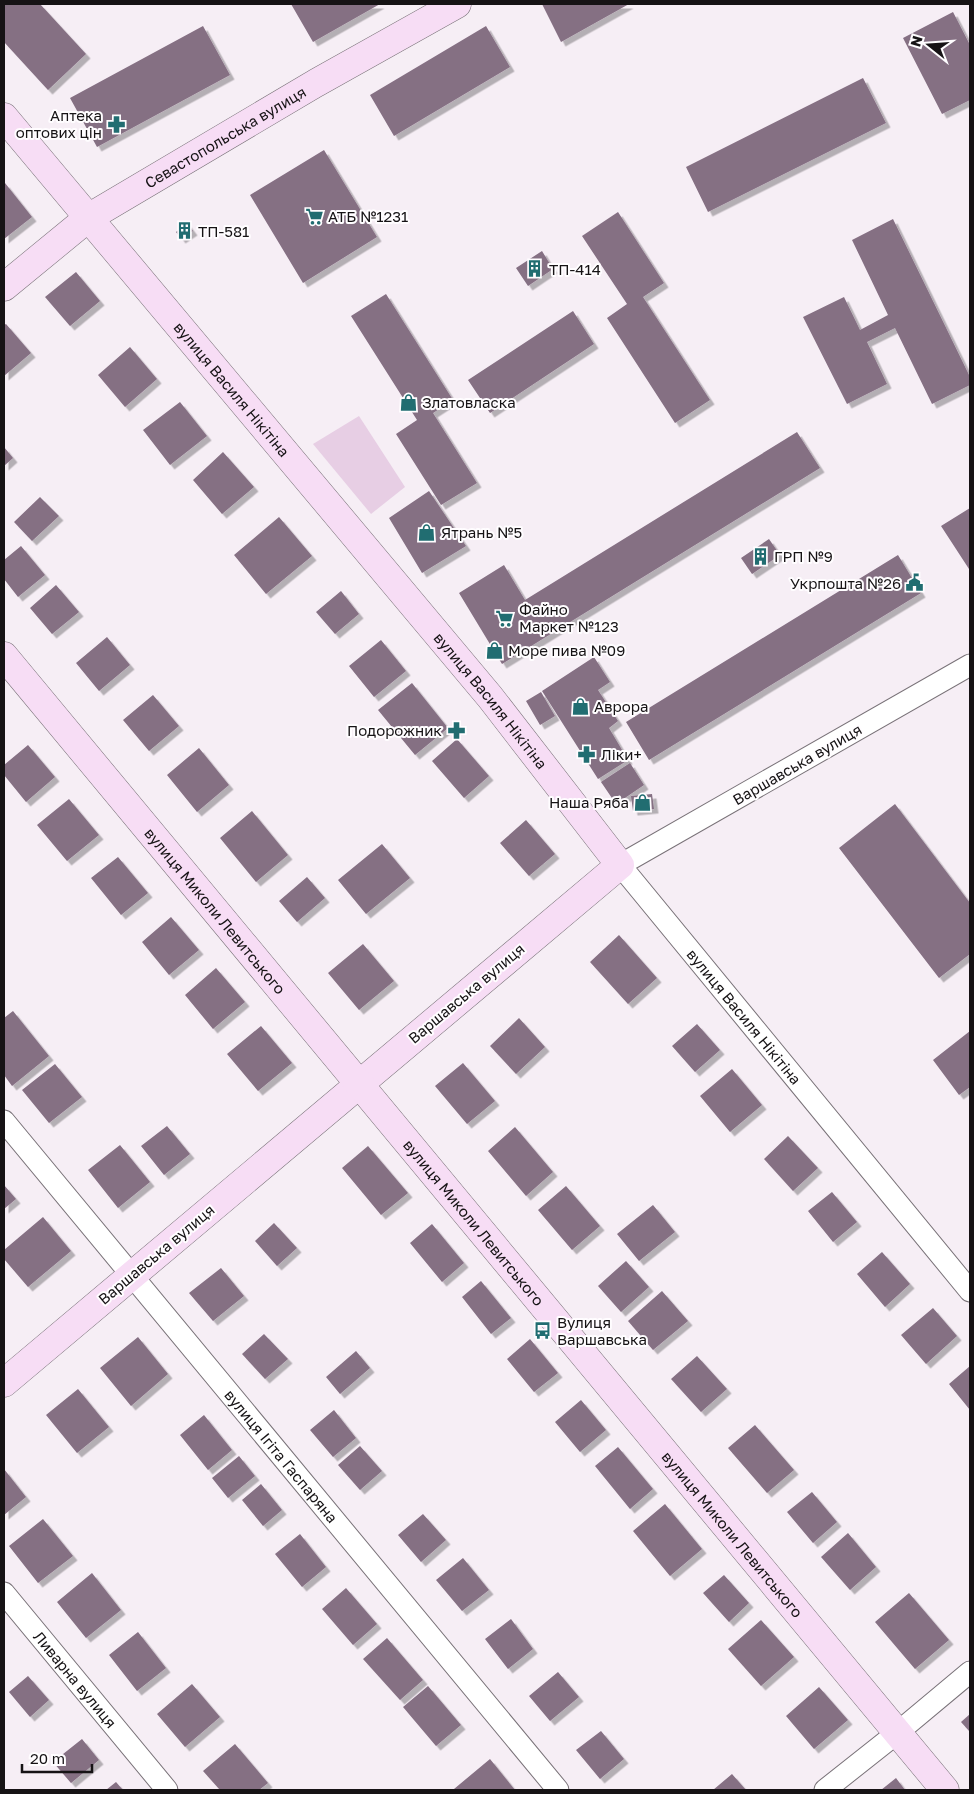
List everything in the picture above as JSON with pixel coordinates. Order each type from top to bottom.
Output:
[{"type":"street","name":"Севастопольська вулиця","points":[[4,286],[88,218],[316,83],[457,4]]},
{"type":"street","name":"вулиця Василя Нікітіна","points":[[4,117],[490,697],[620,865],[970,1291]]},
{"type":"street","name":"вулиця Миколи Левитського","points":[[4,656],[945,1790]]},
{"type":"street","name":"Варшавська вулиця","points":[[4,1383],[358,1083],[620,865],[970,665]]},
{"type":"street","name":"вулиця Ігіта Гаспаряна","points":[[4,1121],[558,1790]]},
{"type":"street","name":"Ливарна вулиця","points":[[4,1593],[167,1790]]},
{"type":"street","points":[[825,1790],[970,1672]]},
{"type":"shaded area","points":[[359,416],[405,487],[371,514],[313,444]]},
{"type":"building","points":[[4,4],[40,4],[86,54],[48,90],[4,42]]},
{"type":"building","points":[[291,4],[380,4],[313,42]]},
{"type":"building","points":[[542,4],[629,4],[561,42]]},
{"type":"building","points":[[953,12],[970,45],[970,100],[942,114],[903,38]]},
{"type":"building","points":[[203,26],[230,75],[97,147],[70,98]]},
{"type":"building","points":[[486,26],[510,67],[394,136],[370,95]]},
{"type":"building","points":[[863,78],[886,123],[708,212],[686,167]]},
{"type":"building","name":"АТБ №1231","points":[[324,150],[377,237],[303,283],[250,195]]},
{"type":"building","points":[[4,184],[32,217],[4,239]]},
{"type":"building","points":[[618,212],[664,283],[643,297],[710,400],[675,423],[607,318],[627,304],[582,236]]},
{"type":"building","points":[[893,219],[970,377],[970,385],[932,404],[895,328],[867,342],[887,384],[847,404],[803,317],[844,297],[860,330],[888,315],[852,240]]},
{"type":"building","name":"ТП-581","points":[[187,223],[193,231],[181,239],[176,232]]},
{"type":"building","name":"ТП-414","points":[[542,251],[553,269],[528,286],[516,268]]},
{"type":"building","points":[[76,272],[100,301],[70,326],[45,297]]},
{"type":"building","points":[[386,294],[453,400],[433,413],[477,483],[441,505],[396,434],[417,420],[351,316]]},
{"type":"building","points":[[573,311],[594,344],[490,413],[468,380]]},
{"type":"building","points":[[6,324],[31,353],[4,376],[4,325]]},
{"type":"building","points":[[130,347],[157,379],[125,407],[98,375]]},
{"type":"building","points":[[180,402],[207,436],[170,465],[143,430]]},
{"type":"building","points":[[797,432],[820,468],[502,664],[459,593],[504,565],[525,600]]},
{"type":"building","points":[[4,447],[13,458],[4,466]]},
{"type":"building","points":[[223,452],[254,487],[222,514],[193,480]]},
{"type":"building","name":"Ятрань №5","points":[[429,491],[466,546],[422,573],[389,518]]},
{"type":"building","points":[[40,497],[59,516],[32,541],[14,522]]},
{"type":"building","points":[[970,508],[970,568],[969,569],[941,526]]},
{"type":"building","points":[[279,517],[312,556],[266,594],[234,555]]},
{"type":"building","name":"ГРП №9","points":[[769,539],[780,555],[752,574],[741,558]]},
{"type":"building","points":[[21,546],[45,575],[18,597],[4,579],[4,560]]},
{"type":"building","points":[[898,555],[921,593],[649,760],[626,722]]},
{"type":"building","points":[[56,585],[79,612],[52,634],[30,608]]},
{"type":"building","points":[[341,591],[359,614],[335,634],[316,612]]},
{"type":"building","points":[[107,637],[130,665],[99,691],[76,663]]},
{"type":"building","points":[[381,640],[406,671],[374,697],[349,666]]},
{"type":"building","name":"Аврора","points":[[594,657],[610,682],[598,690],[618,721],[609,728],[628,760],[598,779],[542,691]]},
{"type":"building","points":[[412,683],[448,728],[415,755],[378,710]]},
{"type":"building","points":[[541,692],[555,716],[540,725],[526,701]]},
{"type":"building","points":[[153,695],[179,726],[149,751],[123,720]]},
{"type":"building","points":[[457,739],[489,776],[464,798],[432,761]]},
{"type":"building","points":[[28,745],[55,777],[26,802],[4,775],[4,765]]},
{"type":"building","points":[[199,748],[229,785],[197,812],[167,775]]},
{"type":"building","points":[[630,763],[644,785],[616,804],[601,782]]},
{"type":"building","name":"Наша Ряба","points":[[652,794],[654,809],[633,811],[631,796]]},
{"type":"building","points":[[69,799],[99,835],[67,861],[37,825]]},
{"type":"building","points":[[895,804],[970,903],[970,954],[939,978],[839,848]]},
{"type":"building","points":[[252,811],[288,855],[256,882],[220,838]]},
{"type":"building","points":[[526,820],[555,854],[529,876],[500,843]]},
{"type":"building","points":[[382,844],[410,878],[366,914],[338,880]]},
{"type":"building","points":[[118,857],[148,893],[121,915],[91,878]]},
{"type":"building","points":[[307,877],[325,898],[297,922],[279,901]]},
{"type":"building","points":[[171,917],[199,950],[169,975],[142,942]]},
{"type":"building","points":[[619,935],[657,978],[628,1004],[590,962]]},
{"type":"building","points":[[363,944],[394,981],[359,1010],[328,973]]},
{"type":"building","points":[[216,968],[245,1002],[213,1029],[185,995]]},
{"type":"building","points":[[13,1011],[49,1056],[12,1086],[4,1075],[4,1018]]},
{"type":"building","points":[[519,1018],[545,1047],[516,1074],[490,1046]]},
{"type":"building","points":[[697,1024],[720,1050],[695,1072],[672,1046]]},
{"type":"building","points":[[261,1026],[292,1063],[258,1091],[227,1054]]},
{"type":"building","points":[[970,1031],[970,1087],[959,1095],[933,1060]]},
{"type":"building","points":[[463,1063],[495,1101],[467,1124],[435,1086]]},
{"type":"building","points":[[55,1064],[82,1097],[49,1123],[22,1090]]},
{"type":"building","points":[[732,1069],[762,1105],[730,1132],[700,1096]]},
{"type":"building","points":[[167,1126],[190,1154],[164,1175],[141,1146]]},
{"type":"building","points":[[515,1127],[553,1172],[526,1196],[488,1151]]},
{"type":"building","points":[[788,1136],[818,1168],[793,1191],[764,1159]]},
{"type":"building","points":[[120,1145],[150,1182],[118,1208],[88,1170]]},
{"type":"building","points":[[368,1146],[408,1193],[381,1215],[342,1168]]},
{"type":"building","points":[[4,1185],[16,1199],[4,1209]]},
{"type":"building","points":[[566,1186],[600,1226],[572,1250],[538,1210]]},
{"type":"building","points":[[832,1192],[857,1222],[833,1242],[808,1211]]},
{"type":"building","points":[[653,1205],[675,1232],[639,1261],[617,1234]]},
{"type":"building","points":[[43,1217],[71,1251],[28,1287],[4,1259],[4,1250]]},
{"type":"building","points":[[274,1223],[297,1248],[277,1266],[255,1241]]},
{"type":"building","points":[[432,1224],[464,1263],[442,1282],[410,1243]]},
{"type":"building","points":[[882,1252],[910,1284],[885,1307],[857,1274]]},
{"type":"building","points":[[626,1261],[649,1287],[621,1312],[598,1286]]},
{"type":"building","points":[[221,1268],[244,1296],[213,1321],[189,1293]]},
{"type":"building","points":[[481,1281],[511,1318],[491,1334],[462,1297]]},
{"type":"building","points":[[662,1291],[688,1321],[653,1350],[628,1321]]},
{"type":"building","points":[[933,1308],[957,1336],[926,1364],[901,1335]]},
{"type":"building","points":[[264,1334],[288,1359],[265,1379],[242,1354]]},
{"type":"building","points":[[138,1337],[168,1374],[131,1406],[100,1368]]},
{"type":"building","points":[[530,1339],[558,1373],[534,1392],[507,1359]]},
{"type":"building","points":[[356,1351],[370,1368],[340,1394],[326,1377]]},
{"type":"building","points":[[697,1356],[727,1389],[701,1412],[671,1379]]},
{"type":"building","points":[[970,1366],[970,1410],[949,1384]]},
{"type":"building","points":[[78,1389],[109,1427],[77,1453],[46,1415]]},
{"type":"building","points":[[581,1400],[606,1430],[580,1452],[555,1422]]},
{"type":"building","points":[[334,1410],[356,1438],[333,1457],[310,1430]]},
{"type":"building","points":[[204,1415],[232,1450],[208,1470],[180,1435]]},
{"type":"building","points":[[755,1425],[794,1470],[767,1493],[728,1448]]},
{"type":"building","points":[[360,1446],[382,1471],[360,1490],[338,1465]]},
{"type":"building","points":[[618,1447],[653,1489],[630,1509],[595,1466]]},
{"type":"building","points":[[239,1456],[255,1476],[228,1498],[212,1478]]},
{"type":"building","points":[[4,1469],[26,1497],[4,1515]]},
{"type":"building","points":[[261,1484],[282,1510],[263,1526],[242,1500]]},
{"type":"building","points":[[812,1492],[837,1522],[813,1543],[787,1512]]},
{"type":"building","points":[[665,1504],[702,1549],[670,1576],[633,1531]]},
{"type":"building","points":[[423,1514],[446,1540],[421,1562],[398,1535]]},
{"type":"building","points":[[43,1519],[73,1556],[38,1583],[9,1546]]},
{"type":"building","points":[[848,1533],[876,1567],[850,1590],[821,1557]]},
{"type":"building","points":[[300,1534],[326,1567],[302,1587],[275,1554]]},
{"type":"building","points":[[463,1558],[489,1590],[462,1611],[436,1580]]},
{"type":"building","points":[[92,1573],[121,1610],[86,1638],[57,1602]]},
{"type":"building","points":[[724,1575],[749,1603],[729,1622],[703,1593]]},
{"type":"building","points":[[346,1588],[377,1624],[353,1645],[322,1609]]},
{"type":"building","points":[[909,1593],[949,1640],[915,1669],[875,1622]]},
{"type":"building","points":[[511,1619],[533,1649],[508,1669],[485,1639]]},
{"type":"building","points":[[761,1620],[794,1657],[761,1686],[728,1649]]},
{"type":"building","points":[[138,1632],[166,1668],[137,1691],[109,1655]]},
{"type":"building","points":[[387,1638],[423,1680],[400,1700],[363,1659]]},
{"type":"building","points":[[558,1672],[579,1697],[550,1721],[529,1696]]},
{"type":"building","points":[[28,1676],[49,1700],[30,1717],[9,1692]]},
{"type":"building","points":[[192,1684],[220,1717],[185,1747],[157,1714]]},
{"type":"building","points":[[428,1686],[461,1725],[436,1746],[403,1707]]},
{"type":"building","points":[[819,1687],[848,1720],[814,1749],[786,1716]]},
{"type":"building","points":[[970,1714],[970,1732],[961,1722]]},
{"type":"building","points":[[601,1731],[624,1759],[600,1779],[576,1750]]},
{"type":"building","points":[[82,1739],[99,1760],[71,1783],[53,1762]]},
{"type":"building","points":[[235,1744],[268,1783],[259,1790],[220,1790],[203,1771]]},
{"type":"building","points":[[490,1759],[515,1790],[454,1789]]},
{"type":"building","points":[[732,1774],[746,1790],[713,1790]]},
{"type":"building","points":[[896,1778],[905,1790],[881,1790]]},
{"type":"building","points":[[116,1782],[123,1790],[106,1790]]},
{"type":"place","name":"Аптека оптових цін","points":[[116,124]]},
{"type":"place","name":"АТБ №1231","points":[[314,216]]},
{"type":"place","name":"ТП-581","points":[[184,231]]},
{"type":"place","name":"ТП-414","points":[[535,269]]},
{"type":"place","name":"Златовласка","points":[[408,402]]},
{"type":"place","name":"Ятрань №5","points":[[427,532]]},
{"type":"place","name":"ГРП №9","points":[[760,556]]},
{"type":"place","name":"Укрпошта №26","points":[[915,583]]},
{"type":"place","name":"Файно Маркет №123","points":[[505,618]]},
{"type":"place","name":"Море пива №09","points":[[494,650]]},
{"type":"place","name":"Аврора","points":[[580,706]]},
{"type":"place","name":"Подорожник","points":[[456,730]]},
{"type":"place","name":"Ліки+","points":[[587,754]]},
{"type":"place","name":"Наша Ряба","points":[[643,802]]},
{"type":"place","name":"Вулиця Варшавська","points":[[543,1331]]}]
